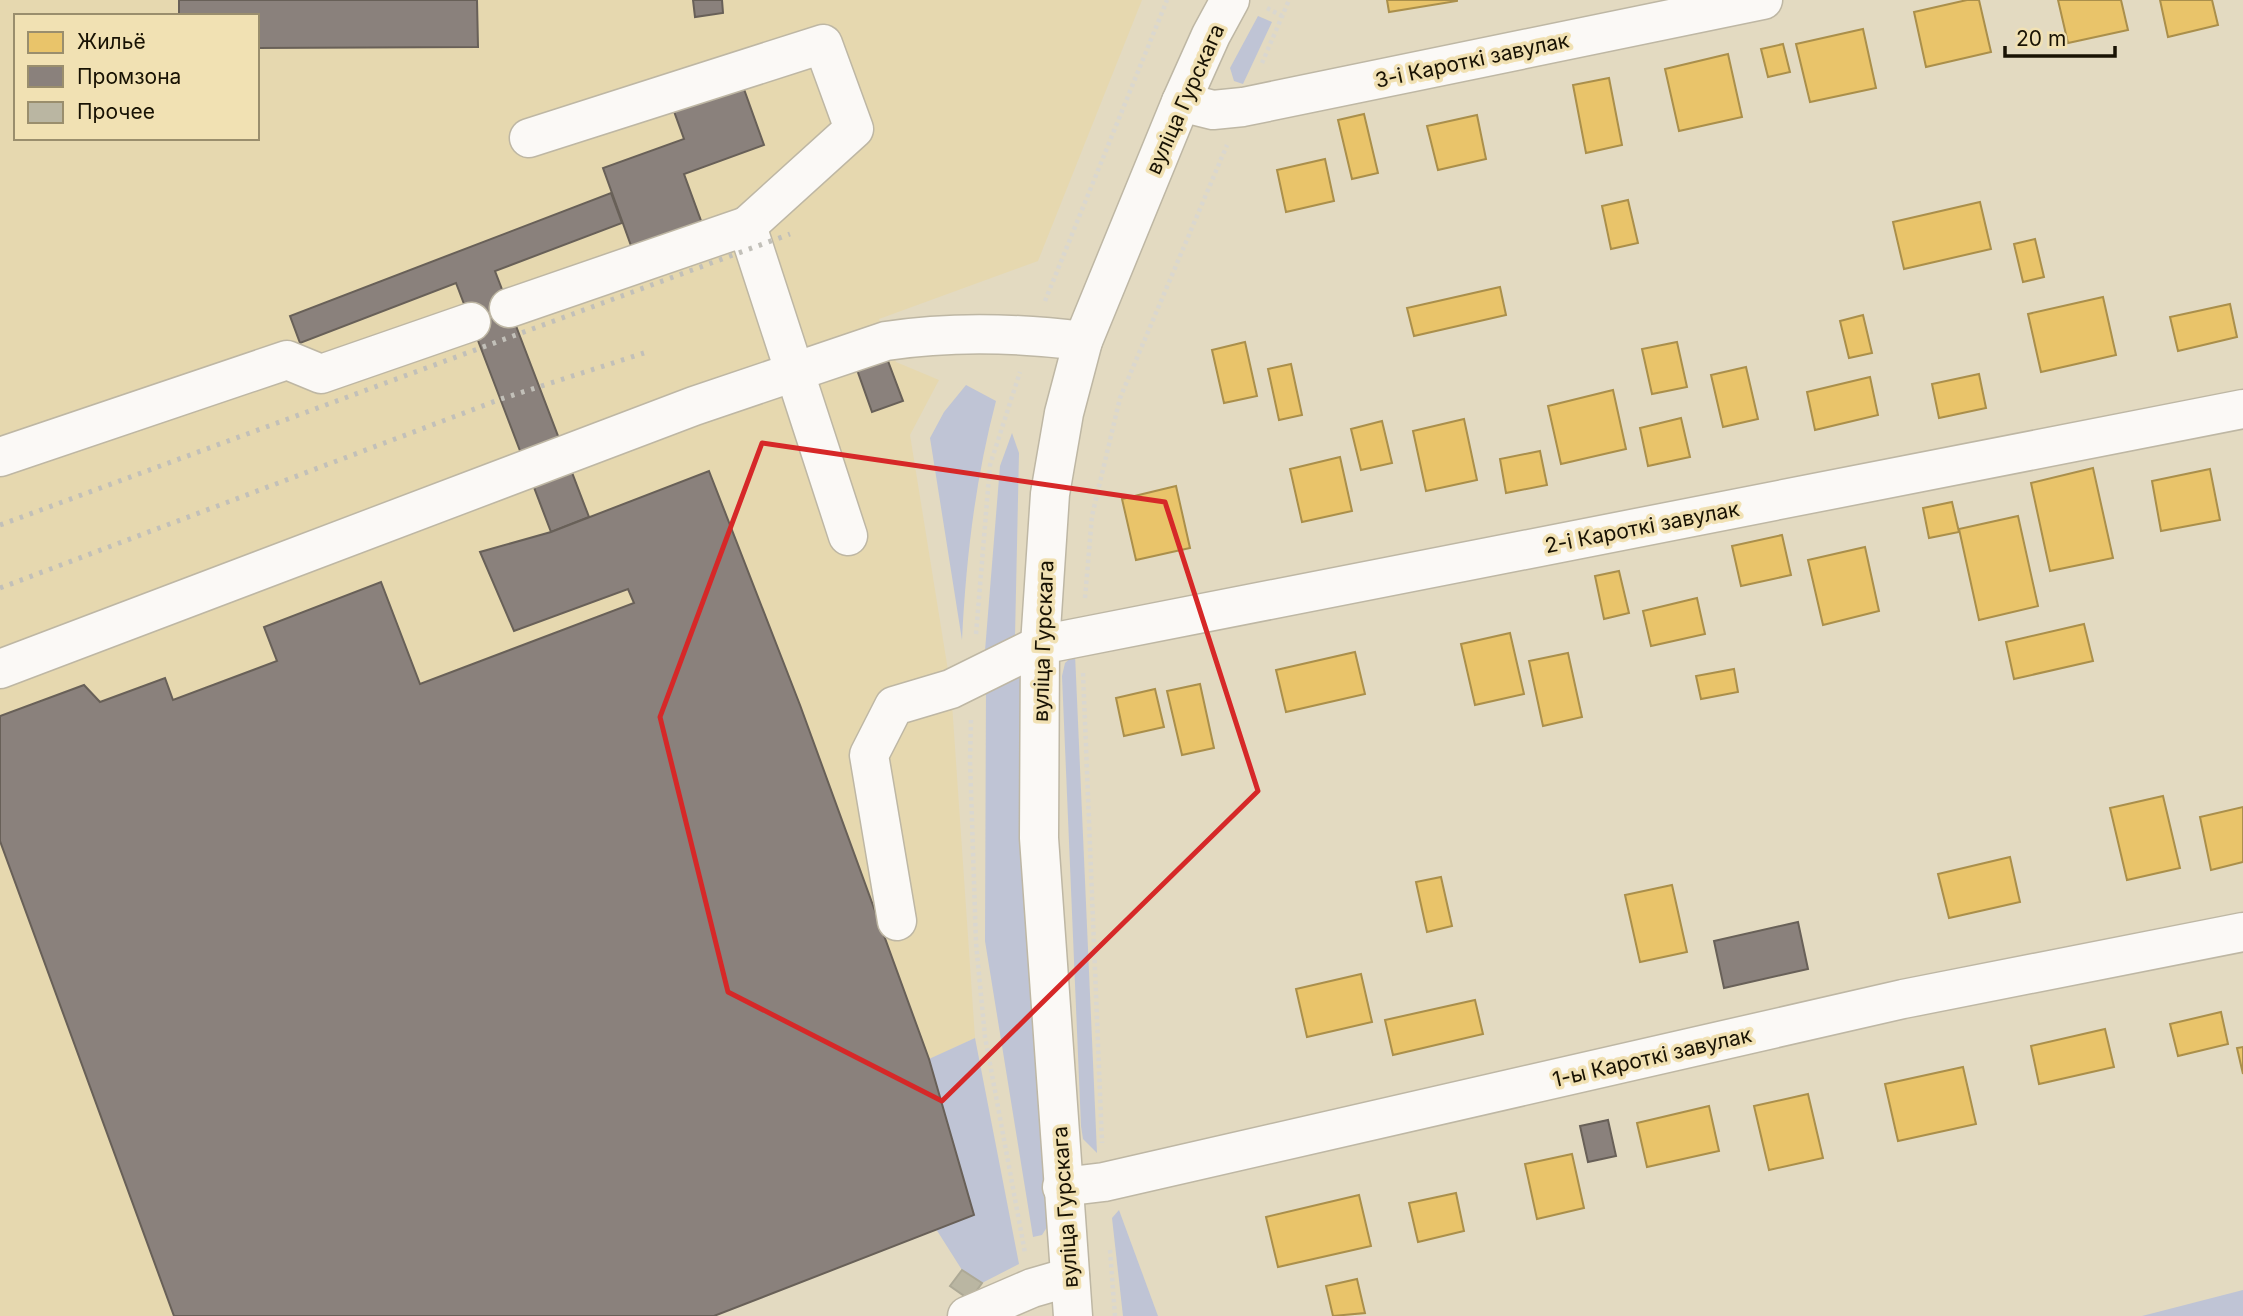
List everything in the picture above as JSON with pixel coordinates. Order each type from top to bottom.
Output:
[{"type":"street","name":"вуліца Гурскага","points":[[1073,1316],[1039,838],[1040,645],[1050,494],[1064,413],[1083,341],[1181,102],[1230,0]]},
{"type":"street","name":"3-і Кароткі завулак","points":[[1181,102],[1213,110],[1243,107],[1623,14],[1763,0]]},
{"type":"street","points":[[509,308],[747,226],[854,129],[822,44],[528,138]]},
{"type":"street","points":[[747,226],[848,536]]},
{"type":"street","points":[[0,457],[287,360],[321,374],[471,322]]},
{"type":"street","points":[[0,669],[694,406],[887,341],[912,337],[1031,335],[1083,341]]},
{"type":"street","name":"2-і Кароткі завулак","points":[[897,921],[869,755],[894,706],[951,689],[1040,645],[2243,409]]},
{"type":"street","name":"1-ы Кароткі завулак","points":[[1062,1187],[1131,1175],[1903,999],[2243,932]]},
{"type":"street","points":[[967,1316],[1032,1288],[1070,1277]]},
{"type":"highlighted area","points":[[762,443],[1165,502],[1258,791],[942,1101],[728,992],[660,717]]},
{"type":"shaded area","points":[[0,0],[1142,0],[1038,261],[879,319],[896,362],[939,380],[910,435],[951,689],[975,1038],[930,1059],[974,1215],[714,1316],[0,1316]]},
{"type":"shaded area","points":[[1258,16],[1272,22],[1243,84],[1234,81],[1230,68]]},
{"type":"shaded area","points":[[966,385],[996,401],[982,461],[973,520],[962,640],[930,438],[944,412]]},
{"type":"shaded area","points":[[1012,433],[1019,453],[1015,637],[984,663],[1000,466]]},
{"type":"shaded area","points":[[1075,654],[1097,1153],[1083,1139],[1081,1126],[1062,676],[1065,663]]},
{"type":"shaded area","points":[[1021,665],[1020,768],[1030,991],[1053,1218],[1042,1235],[1033,1237],[985,941],[986,684]]},
{"type":"shaded area","points":[[975,1038],[1019,1264],[982,1283],[962,1270],[936,1229],[974,1214],[929,1059]]},
{"type":"shaded area","points":[[1119,1210],[1158,1316],[1123,1316],[1112,1218]]},
{"type":"shaded area","points":[[2243,1290],[2243,1316],[2142,1316]]},
{"type":"building: Жильё","points":[[1387,0],[1457,0],[1457,1],[1389,12]]},
{"type":"building: Жильё","points":[[1967,0],[1979,0],[1991,52],[1926,67],[1914,12]]},
{"type":"building: Жильё","points":[[2058,0],[2121,0],[2128,30],[2068,43]]},
{"type":"building: Жильё","points":[[2160,0],[2212,0],[2218,25],[2168,37]]},
{"type":"building: Жильё","points":[[1863,29],[1876,88],[1810,102],[1796,44]]},
{"type":"building: Жильё","points":[[1783,44],[1790,72],[1768,77],[1761,49]]},
{"type":"building: Жильё","points":[[1728,54],[1742,117],[1679,131],[1665,69]]},
{"type":"building: Жильё","points":[[1609,78],[1622,145],[1586,153],[1573,85]]},
{"type":"building: Жильё","points":[[1364,114],[1378,173],[1352,179],[1338,120]]},
{"type":"building: Жильё","points":[[1477,115],[1486,159],[1438,170],[1427,126]]},
{"type":"building: Жильё","points":[[1325,159],[1334,201],[1286,212],[1277,170]]},
{"type":"building: Жильё","points":[[1628,200],[1638,243],[1611,249],[1602,206]]},
{"type":"building: Жильё","points":[[1980,202],[1991,249],[1904,269],[1893,222]]},
{"type":"building: Жильё","points":[[2035,239],[2044,277],[2023,282],[2014,244]]},
{"type":"building: Жильё","points":[[1500,287],[1506,315],[1414,336],[1407,308]]},
{"type":"building: Жильё","points":[[2103,297],[2116,355],[2041,372],[2028,314]]},
{"type":"building: Жильё","points":[[2230,304],[2237,337],[2178,351],[2170,317]]},
{"type":"building: Жильё","points":[[1863,315],[1872,353],[1849,358],[1840,321]]},
{"type":"building: Жильё","points":[[1245,342],[1257,396],[1224,403],[1212,350]]},
{"type":"building: Жильё","points":[[1677,342],[1687,387],[1652,394],[1642,349]]},
{"type":"building: Жильё","points":[[1291,364],[1302,415],[1279,420],[1268,369]]},
{"type":"building: Жильё","points":[[1746,367],[1758,419],[1723,427],[1711,375]]},
{"type":"building: Жильё","points":[[1979,374],[1986,408],[1939,418],[1932,384]]},
{"type":"building: Жильё","points":[[1870,377],[1878,415],[1815,430],[1807,392]]},
{"type":"building: Жильё","points":[[1613,390],[1626,449],[1561,464],[1548,406]]},
{"type":"building: Жильё","points":[[1681,418],[1690,457],[1648,466],[1640,428]]},
{"type":"building: Жильё","points":[[1464,419],[1477,480],[1426,491],[1413,431]]},
{"type":"building: Жильё","points":[[1382,421],[1392,463],[1361,470],[1351,429]]},
{"type":"building: Жильё","points":[[1540,451],[1547,485],[1506,493],[1500,459]]},
{"type":"building: Жильё","points":[[1340,457],[1352,511],[1302,522],[1290,469]]},
{"type":"building: Жильё","points":[[2093,468],[2113,558],[2050,571],[2031,483]]},
{"type":"building: Жильё","points":[[2210,469],[2220,520],[2161,531],[2152,481]]},
{"type":"building: Жильё","points":[[1176,486],[1190,548],[1136,560],[1122,499]]},
{"type":"building: Жильё","points":[[1952,502],[1959,532],[1929,538],[1923,508]]},
{"type":"building: Жильё","points":[[2018,516],[2038,606],[1979,620],[1959,529]]},
{"type":"building: Жильё","points":[[1782,535],[1791,575],[1741,586],[1732,546]]},
{"type":"building: Жильё","points":[[1865,547],[1879,611],[1823,625],[1808,560]]},
{"type":"building: Жильё","points":[[1619,571],[1629,613],[1604,619],[1595,576]]},
{"type":"building: Жильё","points":[[1697,598],[1705,634],[1651,646],[1643,611]]},
{"type":"building: Жильё","points":[[2084,624],[2093,661],[2014,679],[2006,642]]},
{"type":"building: Жильё","points":[[1510,633],[1524,694],[1475,705],[1461,644]]},
{"type":"building: Жильё","points":[[1355,652],[1365,694],[1286,712],[1276,670]]},
{"type":"building: Жильё","points":[[1568,653],[1582,717],[1543,726],[1529,661]]},
{"type":"building: Жильё","points":[[1734,669],[1738,692],[1701,699],[1696,676]]},
{"type":"building: Жильё","points":[[1200,684],[1214,748],[1182,755],[1167,691]]},
{"type":"building: Жильё","points":[[1155,689],[1164,727],[1124,736],[1116,698]]},
{"type":"building: Жильё","points":[[2163,796],[2180,868],[2127,880],[2110,808]]},
{"type":"building: Жильё","points":[[2243,807],[2243,862],[2211,870],[2200,817]]},
{"type":"building: Жильё","points":[[2010,857],[2020,902],[1949,918],[1938,874]]},
{"type":"building: Жильё","points":[[1441,877],[1452,926],[1427,932],[1416,882]]},
{"type":"building: Жильё","points":[[1672,885],[1687,952],[1640,962],[1625,895]]},
{"type":"building: Жильё","points":[[1361,974],[1372,1022],[1307,1037],[1296,989]]},
{"type":"building: Жильё","points":[[1475,1000],[1483,1034],[1393,1055],[1385,1020]]},
{"type":"building: Жильё","points":[[2221,1012],[2228,1044],[2178,1056],[2170,1024]]},
{"type":"building: Жильё","points":[[2105,1029],[2114,1067],[2039,1084],[2031,1046]]},
{"type":"building: Жильё","points":[[2243,1047],[2243,1074],[2237,1048]]},
{"type":"building: Жильё","points":[[1963,1067],[1976,1124],[1898,1141],[1885,1084]]},
{"type":"building: Жильё","points":[[1808,1094],[1823,1158],[1769,1170],[1754,1106]]},
{"type":"building: Жильё","points":[[1709,1106],[1719,1151],[1647,1167],[1637,1123]]},
{"type":"building: Жильё","points":[[1572,1154],[1584,1208],[1537,1219],[1525,1164]]},
{"type":"building: Жильё","points":[[1456,1193],[1464,1231],[1418,1242],[1409,1203]]},
{"type":"building: Жильё","points":[[1359,1195],[1371,1246],[1278,1267],[1266,1217]]},
{"type":"building: Жильё","points":[[1357,1279],[1365,1313],[1333,1316],[1326,1286]]},
{"type":"building: Промзона","points":[[179,0],[477,0],[478,47],[259,48],[259,14],[179,14]]},
{"type":"building: Промзона","points":[[693,0],[722,0],[723,13],[695,17]]},
{"type":"building: Промзона","points":[[740,78],[764,145],[684,174],[704,229],[634,254],[603,168],[684,139],[671,103]]},
{"type":"building: Промзона","points":[[611,193],[622,223],[495,271],[589,517],[551,532],[456,283],[300,343],[290,316]]},
{"type":"building: Промзона","points":[[885,353],[903,401],[872,412],[855,364]]},
{"type":"building: Промзона","points":[[709,471],[800,705],[929,1059],[974,1215],[714,1316],[174,1316],[0,841],[0,716],[84,685],[100,702],[165,678],[173,700],[277,661],[264,627],[381,582],[420,684],[634,603],[628,589],[514,631],[480,552],[551,532]]},
{"type":"building: Промзона","points":[[1798,922],[1808,969],[1724,988],[1714,941]]},
{"type":"building: Промзона","points":[[1608,1120],[1616,1156],[1588,1162],[1580,1126]]},
{"type":"building: Прочее","points":[[962,1270],[982,1283],[970,1300],[950,1286]]},
{"type":"railway","points":[[0,525],[790,234]]},
{"type":"railway","points":[[0,588],[501,399],[644,353]]}]
